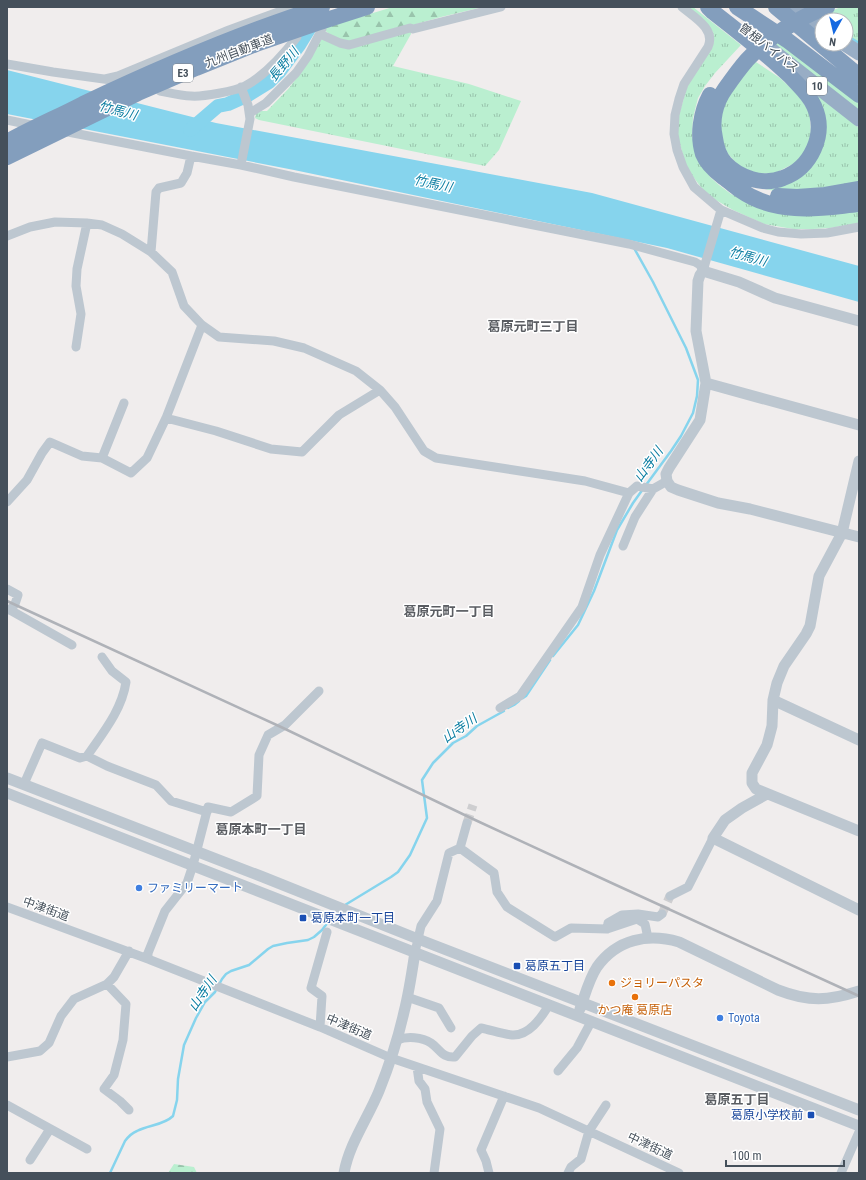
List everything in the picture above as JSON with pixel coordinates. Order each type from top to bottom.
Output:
[{"type":"highway","name":"九州自動車道","points":[[7,142],[130,82],[250,32],[322,7]]},
{"type":"highway","name":"九州自動車道","points":[[7,157],[90,116],[196,68],[296,30],[367,7]]},
{"type":"highway","points":[[708,7],[771,58],[806,93],[815,107],[819,122],[818,138],[813,151],[804,164],[792,174],[782,179],[766,181],[752,179],[738,174],[724,162],[717,147],[713,128],[714,114],[718,102],[735,67]]},
{"type":"highway","name":"曽根バイパス","points":[[717,7],[859,119]]},
{"type":"highway","points":[[737,7],[787,40],[859,95]]},
{"type":"highway","points":[[776,7],[859,76]]},
{"type":"highway","points":[[791,7],[814,23]]},
{"type":"highway","points":[[815,8],[784,29],[749,59],[735,67],[718,81],[703,112],[700,134],[704,155],[708,163],[717,173],[739,190],[751,197],[772,204],[795,208],[822,208],[859,204]]},
{"type":"highway","points":[[730,183],[760,193],[797,197],[825,195],[859,189]]},
{"type":"street","points":[[7,64],[110,80],[229,30],[292,7]]},
{"type":"street","points":[[249,109],[266,103],[296,73],[308,56],[321,31],[340,43],[350,46],[410,28],[413,29],[501,7]]},
{"type":"street","points":[[682,7],[707,29],[710,36],[708,47],[684,84],[675,115],[674,134],[677,150],[683,167],[694,187],[720,210],[763,228],[778,232],[800,234],[828,233],[859,227]]},
{"type":"street","points":[[267,16],[282,56]]},
{"type":"street","points":[[160,91],[190,97],[205,96],[242,89],[267,70],[282,56],[297,37]]},
{"type":"street","points":[[241,164],[249,125],[249,109],[242,89]]},
{"type":"street","points":[[7,120],[191,156],[241,164],[294,177],[629,244],[695,262],[775,298],[859,321]]},
{"type":"street","points":[[151,252],[156,192],[159,188],[182,183],[187,173],[191,156]]},
{"type":"street","points":[[720,210],[704,267],[698,281],[696,331],[706,383],[700,420],[669,468],[666,474],[667,481],[671,487],[718,503],[750,509],[859,537]]},
{"type":"street","points":[[7,236],[30,227],[55,222],[102,225],[122,234],[151,252],[172,272],[184,306],[202,325],[219,338],[274,341],[304,348],[356,371],[380,390],[395,407],[424,451],[436,458],[585,481],[629,493]]},
{"type":"street","points":[[76,347],[81,314],[76,286],[77,269],[87,223]]},
{"type":"street","points":[[7,502],[27,480],[50,442],[82,456],[102,458],[131,473],[148,458],[166,418],[202,325]]},
{"type":"street","points":[[706,383],[859,425]]},
{"type":"street","points":[[166,418],[216,431],[271,449],[302,452],[339,416],[380,390]]},
{"type":"street","points":[[102,458],[124,403]]},
{"type":"street","points":[[859,461],[842,533],[819,576],[810,626],[782,670],[777,683],[773,700],[772,726],[768,745],[752,774],[753,786],[756,789],[859,830]]},
{"type":"street","points":[[623,546],[635,517],[653,489],[667,481]]},
{"type":"street","points":[[500,708],[520,696],[582,607],[600,556],[629,493],[637,486],[653,489]]},
{"type":"street","points":[[7,589],[18,595],[15,604],[9,610],[72,645]]},
{"type":"street","points":[[24,784],[42,743],[80,758],[87,756],[113,717],[124,694],[126,682],[112,671],[102,657]]},
{"type":"street","points":[[148,959],[148,953],[165,911],[187,883],[208,807],[231,812],[257,796],[259,756],[268,735],[285,725],[319,691]]},
{"type":"street","points":[[773,700],[859,740]]},
{"type":"street","points":[[87,756],[156,785],[171,801],[207,812]]},
{"type":"street","points":[[7,778],[859,1110]]},
{"type":"street","points":[[7,793],[859,1126]]},
{"type":"street","points":[[670,896],[688,888],[713,838],[725,820],[742,808],[767,794]]},
{"type":"street","points":[[344,1173],[345,1165],[358,1134],[379,1092],[397,1040],[405,1010],[421,926],[436,900],[449,853],[460,848],[467,823]]},
{"type":"street","points":[[713,838],[859,910]]},
{"type":"street","points":[[460,848],[494,873],[497,892],[507,907],[555,937],[571,928],[607,929],[637,919],[645,924],[648,938]]},
{"type":"street","name":"中津街道","points":[[7,907],[129,951],[214,984],[320,1027],[391,1058],[539,1108],[679,1173]]},
{"type":"street","points":[[607,929],[608,923],[622,915],[638,914],[658,917],[662,914]]},
{"type":"street","points":[[320,1027],[322,996],[311,988],[327,932]]},
{"type":"street","points":[[577,1016],[588,985],[597,967],[607,955],[620,946],[634,940],[648,938],[668,939],[679,942],[778,990],[792,995],[824,999],[840,997],[859,991]]},
{"type":"street","points":[[7,1057],[40,1051],[49,1043],[61,1016],[74,999],[107,984],[114,978],[129,951]]},
{"type":"street","points":[[107,984],[126,1004],[122,1040],[114,1075],[104,1089],[120,1101],[128,1110]]},
{"type":"street","points":[[407,997],[439,1008],[451,1028]]},
{"type":"street","points":[[397,1040],[404,1038],[418,1038],[430,1042],[449,1058],[455,1057],[472,1036],[481,1028],[512,1035],[520,1034],[528,1031],[542,1017],[549,1005]]},
{"type":"street","points":[[558,1071],[577,1048],[591,1022]]},
{"type":"street","points":[[417,1067],[419,1081],[425,1089],[427,1102],[440,1129],[434,1173]]},
{"type":"street","points":[[489,1173],[481,1150],[504,1096]]},
{"type":"street","points":[[568,1173],[571,1167],[581,1159],[589,1131],[606,1105]]},
{"type":"street","points":[[7,1106],[87,1149]]},
{"type":"street","points":[[30,1160],[50,1129]]},
{"type":"street","points":[[841,1173],[859,1132]]},
{"type":"green space","points":[[393,7],[483,7],[441,17],[350,43],[331,35],[324,30],[326,27]]},
{"type":"green space","points":[[686,7],[693,7],[741,45],[705,86],[698,98],[693,118],[692,137],[710,177],[731,194],[745,201],[859,209],[859,223],[830,228],[813,229],[793,229],[764,224],[733,210],[714,199],[703,190],[691,174],[685,162],[678,137],[678,118],[688,84],[713,45],[714,38],[713,32]]},
{"type":"green space","points":[[841,7],[859,7],[859,46],[854,43],[854,12],[828,12]]},
{"type":"green space","points":[[411,30],[411,34],[393,66],[469,84],[521,101],[499,150],[485,166],[255,118],[256,114],[261,111],[267,111],[289,88],[302,71],[320,39]]},
{"type":"green space","points":[[778,40],[859,101],[859,114],[772,45]]},
{"type":"green space","points":[[756,62],[780,78],[798,95],[809,111],[811,136],[806,151],[795,163],[775,173],[759,174],[740,167],[728,154],[722,143],[720,115],[730,92],[750,67]]},
{"type":"green space","points":[[809,88],[859,128],[859,184],[785,193],[755,187],[814,161]]},
{"type":"green space","points":[[174,1164],[194,1167],[197,1173],[168,1173]]},
{"type":"water","name":"竹馬川","points":[[7,70],[216,123],[592,193],[859,266],[859,302],[667,248],[294,170],[7,114]]},
{"type":"waterway","name":"長野川","points":[[190,130],[218,106],[228,104],[248,95],[269,82],[279,72],[299,45],[315,19]]},
{"type":"waterway","points":[[854,40],[859,43]]},
{"type":"waterway","name":"山寺川","points":[[634,248],[686,348],[698,380],[697,396],[693,413],[681,436],[646,485]]},
{"type":"waterway","name":"山寺川","points":[[553,656],[578,625],[594,591],[617,530],[643,489]]},
{"type":"waterway","name":"山寺川","points":[[523,698],[526,696],[550,660]]},
{"type":"waterway","name":"山寺川","points":[[508,708],[519,701]]},
{"type":"waterway","name":"山寺川","points":[[345,905],[398,872],[410,855],[427,818],[422,780],[433,763],[453,743],[466,736],[477,726],[504,711]]},
{"type":"waterway","name":"山寺川","points":[[110,1173],[125,1141],[130,1135],[142,1129],[161,1123],[173,1116],[177,1100],[178,1079],[184,1045],[205,1002],[215,992],[226,974],[249,965],[273,946],[308,940],[314,937],[329,921]]},
{"type":"tunnel","points":[[467,823],[473,805]]},
{"type":"tunnel","points":[[662,914],[670,896]]},
{"type":"railway","points":[[7,601],[281,727],[473,819],[859,996]]},
{"type":"place","name":"ファミリーマート","points":[[139,888]]},
{"type":"place","name":"葛原本町一丁目","points":[[303,918]]},
{"type":"place","name":"葛原五丁目","points":[[517,966]]},
{"type":"place","name":"ジョリーパスタ","points":[[612,983]]},
{"type":"place","name":"かつ庵 葛原店","points":[[635,997]]},
{"type":"place","name":"Toyota","points":[[720,1018]]},
{"type":"place","name":"葛原小学校前","points":[[811,1115]]},
{"type":"district","name":"葛原元町三丁目","points":[[533,326]]},
{"type":"district","name":"葛原元町一丁目","points":[[449,611]]},
{"type":"district","name":"葛原本町一丁目","points":[[261,829]]},
{"type":"district","name":"葛原五丁目","points":[[737,1099]]}]
